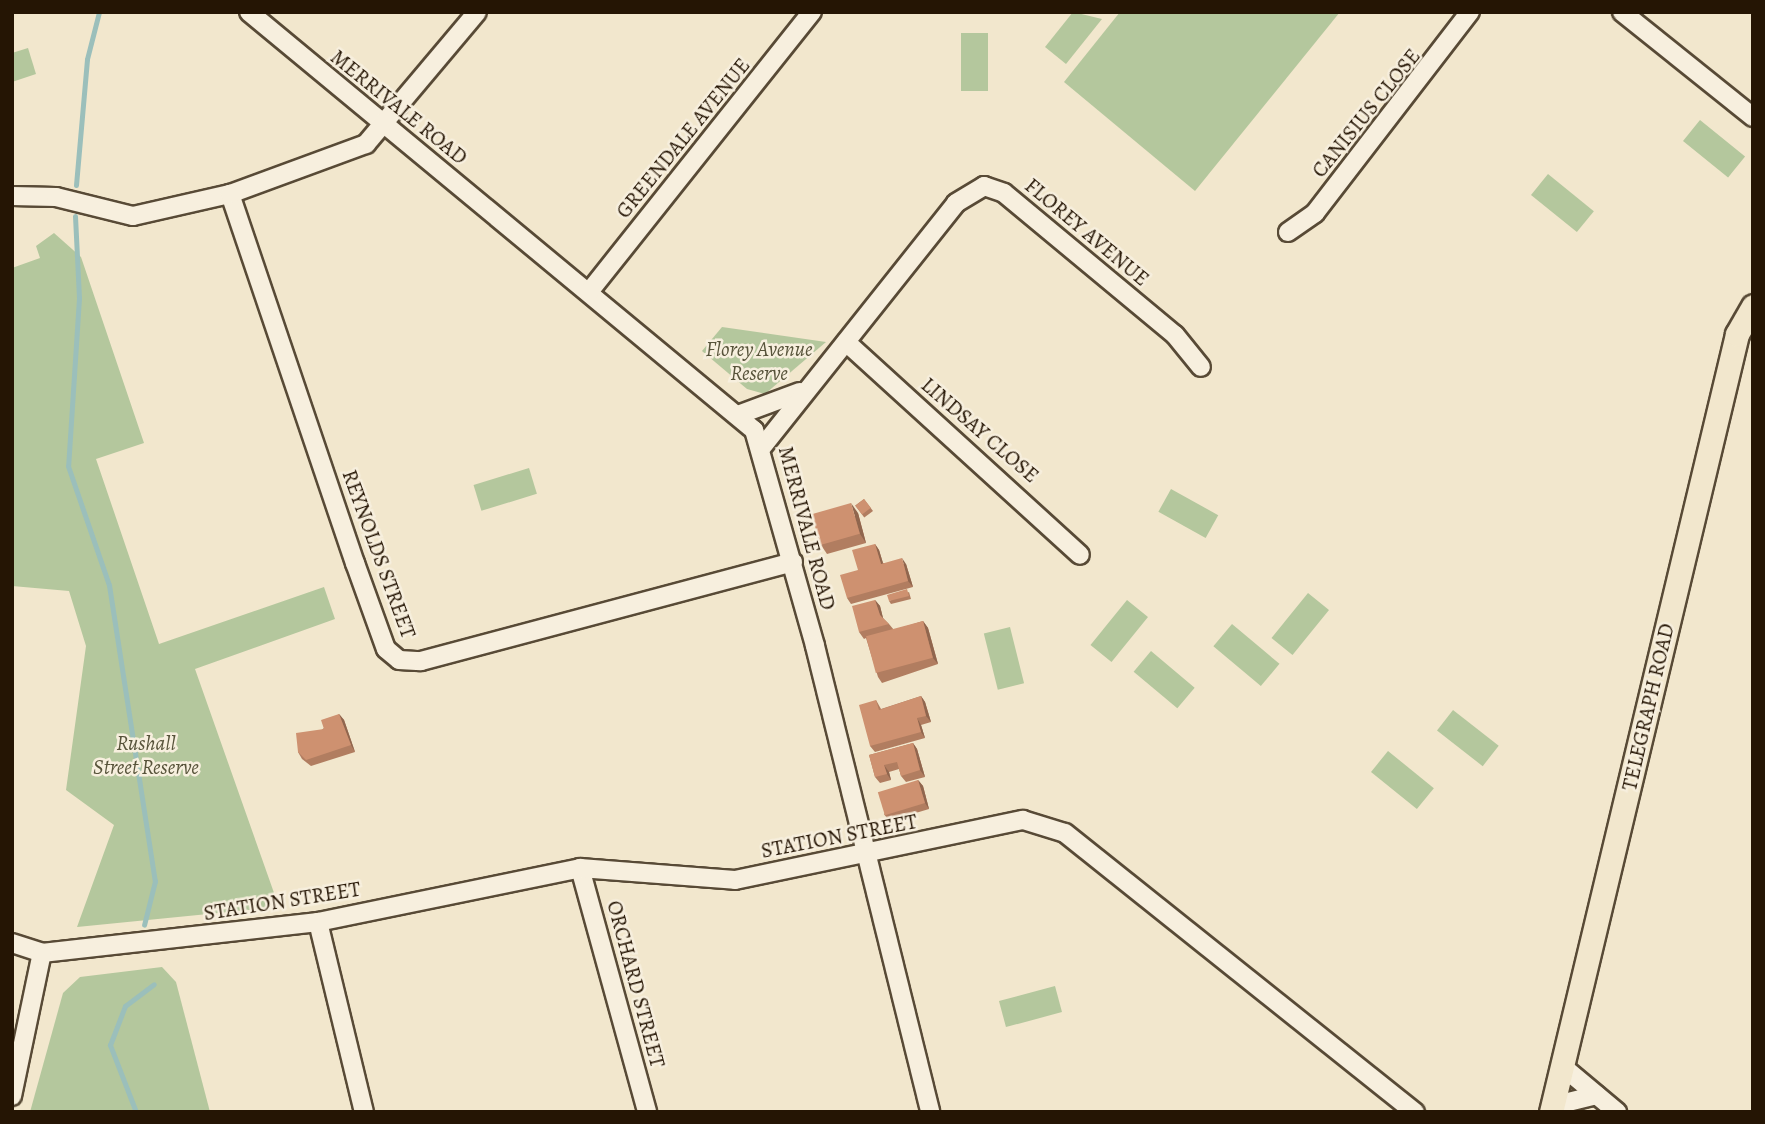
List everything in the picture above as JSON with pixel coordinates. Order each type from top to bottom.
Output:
[{"type":"main road","name":"TELEGRAPH ROAD","points":[[1551,1109],[1737,334],[1753,306]]},
{"type":"street","name":"MERRIVALE ROAD","points":[[249,12],[738,415],[762,446],[793,562],[861,853],[930,1112]]},
{"type":"street","points":[[12,196],[56,197],[133,216],[230,194],[366,145],[477,12]]},
{"type":"street","name":"GREENDALE AVENUE","points":[[589,292],[812,12]]},
{"type":"street","name":"CANISIUS CLOSE","points":[[1287,232],[1315,213],[1470,12]]},
{"type":"street","points":[[1622,12],[1753,117]]},
{"type":"street","name":"FLOREY AVENUE","points":[[762,446],[804,390],[846,342],[956,203],[984,186],[1004,193],[1165,326],[1201,368]]},
{"type":"street","name":"REYNOLDS STREET","points":[[230,194],[386,649],[400,660],[421,661],[793,562]]},
{"type":"street","name":"LINDSAY CLOSE","points":[[846,342],[1080,555]]},
{"type":"street","name":"FLOREY AVENUE","points":[[738,415],[804,390]]},
{"type":"street","name":"STATION STREET","points":[[12,943],[42,953],[318,922],[580,868],[717,882],[1009,820],[1052,826],[1415,1112]]},
{"type":"street","name":"ORCHARD STREET","points":[[580,868],[647,1112]]},
{"type":"street","points":[[318,922],[364,1112]]},
{"type":"street","points":[[12,1096],[42,953]]},
{"type":"street","points":[[1562,1066],[1617,1112]]},
{"type":"street","points":[[1551,1109],[1597,1095]]},
{"type":"green space","points":[[1073,12],[1102,19],[1066,64],[1045,47]]},
{"type":"green space","points":[[1120,12],[1340,12],[1195,191],[1064,82]]},
{"type":"green space","points":[[961,33],[988,33],[988,91],[961,91]]},
{"type":"green space","points":[[28,48],[36,74],[12,82],[12,53]]},
{"type":"green space","points":[[1700,120],[1745,157],[1728,177],[1683,141]]},
{"type":"green space","points":[[1548,174],[1594,211],[1577,232],[1531,195]]},
{"type":"green space","name":"Rushall Street Reserve","points":[[54,233],[81,257],[144,443],[96,459],[159,644],[324,587],[335,619],[195,669],[279,907],[77,927],[114,825],[66,790],[86,646],[69,591],[12,586],[12,268],[40,258],[36,246]]},
{"type":"green space","name":"Florey Avenue Reserve","points":[[722,327],[826,342],[765,394],[747,389],[702,351]]},
{"type":"green space","points":[[529,468],[537,494],[481,511],[474,485]]},
{"type":"green space","points":[[1171,489],[1218,515],[1206,538],[1158,512]]},
{"type":"green space","points":[[1308,593],[1329,610],[1292,655],[1271,638]]},
{"type":"green space","points":[[1127,600],[1148,617],[1111,662],[1090,645]]},
{"type":"green space","points":[[1232,624],[1279,664],[1261,686],[1213,646]]},
{"type":"green space","points":[[1010,627],[1024,683],[998,690],[984,634]]},
{"type":"green space","points":[[1151,651],[1195,688],[1177,708],[1134,672]]},
{"type":"green space","points":[[1453,710],[1499,746],[1483,766],[1437,730]]},
{"type":"green space","points":[[1388,751],[1434,788],[1417,809],[1371,772]]},
{"type":"green space","points":[[162,967],[176,982],[210,1112],[30,1112],[63,993],[80,977]]},
{"type":"green space","points":[[1055,986],[1062,1012],[1006,1027],[999,1001]]},
{"type":"building","points":[[864,499],[871,508],[862,514],[855,506]]},
{"type":"building","points":[[851,503],[860,534],[820,545],[812,514]]},
{"type":"building","points":[[875,544],[881,564],[902,558],[908,581],[847,598],[840,575],[858,570],[852,550]]},
{"type":"building","points":[[907,589],[909,596],[889,601],[887,595]]},
{"type":"building","points":[[875,600],[880,615],[889,624],[859,632],[852,606]]},
{"type":"building","points":[[923,621],[933,658],[876,673],[866,636]]},
{"type":"building","points":[[921,696],[926,716],[917,718],[921,732],[870,746],[859,705],[876,700],[879,710]]},
{"type":"building","points":[[339,714],[351,745],[306,760],[298,752],[296,733],[324,729],[321,720]]},
{"type":"building","points":[[913,743],[920,770],[901,776],[897,762],[884,765],[887,774],[875,777],[869,755]]},
{"type":"building","points":[[918,780],[925,803],[885,815],[878,792]]},
{"type":"waterway","points":[[76,185],[87,59],[99,12]]},
{"type":"waterway","points":[[75,216],[79,298],[68,466],[109,585],[155,881],[144,925]]},
{"type":"waterway","points":[[136,1112],[110,1045],[125,1006],[154,984]]}]
